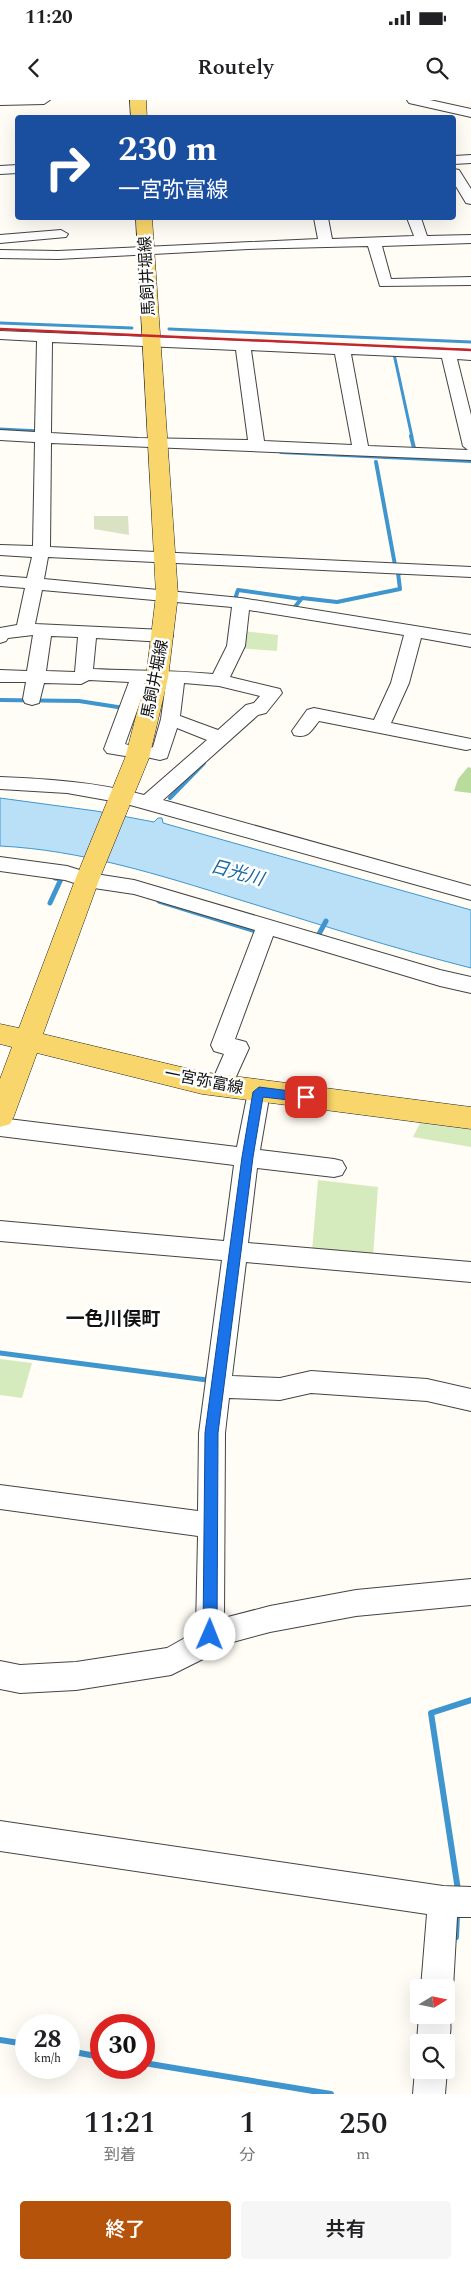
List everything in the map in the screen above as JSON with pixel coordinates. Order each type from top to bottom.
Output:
[{"type":"main road","points":[[138,100],[139,115]]},
{"type":"main road","name":"馬飼井堀線","points":[[0,1116],[88,878],[137,758],[158,677],[164,636],[166,594],[144,220]]},
{"type":"main road","name":"一宮弥富線","points":[[0,1034],[222,1086],[471,1118]]},
{"type":"street","points":[[0,101],[44,100]]},
{"type":"street","points":[[413,100],[471,113]]},
{"type":"street","points":[[456,160],[471,159]]},
{"type":"street","points":[[0,170],[15,169]]},
{"type":"street","points":[[456,176],[471,201],[456,204]]},
{"type":"street","points":[[62,255],[63,220]]},
{"type":"street","points":[[321,220],[326,242]]},
{"type":"street","points":[[415,220],[422,240]]},
{"type":"street","points":[[0,239],[61,234]]},
{"type":"street","points":[[0,254],[62,255],[326,242],[471,239]]},
{"type":"street","points":[[374,241],[385,283],[471,281]]},
{"type":"street","points":[[0,320],[28,322]]},
{"type":"street","points":[[0,335],[45,337],[151,330],[244,345],[471,355]]},
{"type":"street","points":[[32,700],[36,677],[34,630],[36,584],[41,552],[45,337]]},
{"type":"street","points":[[244,345],[257,445]]},
{"type":"street","points":[[342,349],[361,450]]},
{"type":"street","points":[[448,354],[471,446]]},
{"type":"street","points":[[0,435],[43,440],[471,464]]},
{"type":"street","points":[[0,442],[43,440]]},
{"type":"street","points":[[158,446],[257,445],[471,455]]},
{"type":"street","points":[[0,550],[471,572]]},
{"type":"street","points":[[0,581],[166,594],[241,604],[471,641]]},
{"type":"street","points":[[219,680],[236,646],[241,604]]},
{"type":"street","points":[[0,636],[0,634],[34,630],[164,636]]},
{"type":"street","points":[[380,727],[400,683],[414,631]]},
{"type":"street","points":[[0,676],[81,678],[84,674],[87,633]]},
{"type":"street","points":[[84,674],[219,680],[273,693],[259,709],[253,708],[149,802]]},
{"type":"street","points":[[153,753],[160,754],[170,719],[158,677]]},
{"type":"street","points":[[125,750],[114,749],[158,677]]},
{"type":"street","points":[[301,731],[314,714],[467,741]]},
{"type":"street","points":[[170,719],[221,738]]},
{"type":"street","points":[[0,783],[67,787],[121,799],[149,802],[440,886],[471,893]]},
{"type":"street","points":[[0,864],[67,873],[134,887],[440,978],[471,985]]},
{"type":"street","points":[[222,1086],[238,1048],[222,1045],[267,925]]},
{"type":"street","points":[[210,1635],[212,1433],[247,1157],[259,1092]]},
{"type":"street","points":[[0,1127],[334,1168]]},
{"type":"street","points":[[0,1231],[471,1272]]},
{"type":"street","points":[[218,1386],[280,1389],[311,1382],[427,1390],[471,1400]]},
{"type":"street","points":[[0,1497],[212,1525]]},
{"type":"street","points":[[0,1674],[20,1680],[76,1676],[172,1661],[193,1649],[210,1635],[270,1619],[356,1603],[471,1592]]},
{"type":"street","points":[[0,1836],[457,1901],[439,1979]]},
{"type":"street","points":[[429,2094],[430,2079]]},
{"type":"green space","points":[[94,516],[128,516],[129,535],[94,529]]},
{"type":"green space","points":[[242,631],[278,635],[277,651],[238,648]]},
{"type":"green space","points":[[468,767],[471,768],[471,793],[454,791],[458,779]]},
{"type":"green space","points":[[421,1121],[471,1125],[471,1147],[413,1137]]},
{"type":"green space","points":[[318,1180],[378,1187],[373,1257],[312,1251]]},
{"type":"green space","points":[[0,1359],[32,1363],[22,1398],[0,1395]]},
{"type":"water","name":"日光川","points":[[0,798],[96,811],[154,822],[158,818],[162,818],[163,823],[471,910],[471,968],[383,944],[179,881],[120,865],[30,848],[0,846]]},
{"type":"waterway","points":[[0,323],[132,328]]},
{"type":"waterway","points":[[169,329],[471,342]]},
{"type":"waterway","points":[[394,354],[412,437]]},
{"type":"waterway","points":[[0,429],[40,431]]},
{"type":"waterway","points":[[411,436],[414,448]]},
{"type":"waterway","points":[[281,452],[471,461]]},
{"type":"waterway","points":[[376,462],[395,565]]},
{"type":"waterway","points":[[294,608],[302,598],[337,602],[400,589],[398,573],[401,573]]},
{"type":"waterway","points":[[236,596],[238,590],[301,599]]},
{"type":"waterway","points":[[0,700],[79,701],[124,708]]},
{"type":"waterway","points":[[170,798],[204,763]]},
{"type":"waterway","points":[[50,903],[61,879],[55,878]]},
{"type":"waterway","points":[[159,901],[259,932]]},
{"type":"waterway","points":[[319,934],[326,921]]},
{"type":"waterway","points":[[0,1353],[207,1380],[208,1375]]},
{"type":"waterway","points":[[471,1700],[431,1713],[458,1890],[471,1891]]},
{"type":"waterway","points":[[456,1937],[457,1915]]},
{"type":"waterway","points":[[0,2040],[15,2042]]},
{"type":"waterway","points":[[80,2053],[90,2055]]},
{"type":"waterway","points":[[155,2065],[331,2094]]},
{"type":"railway","points":[[0,329],[471,350]]},
{"type":"district","name":"一色川俣町","points":[[113,1319]]},
{"type":"route","points":[[210,1635],[212,1433],[247,1157],[259,1092],[306,1097]]}]
